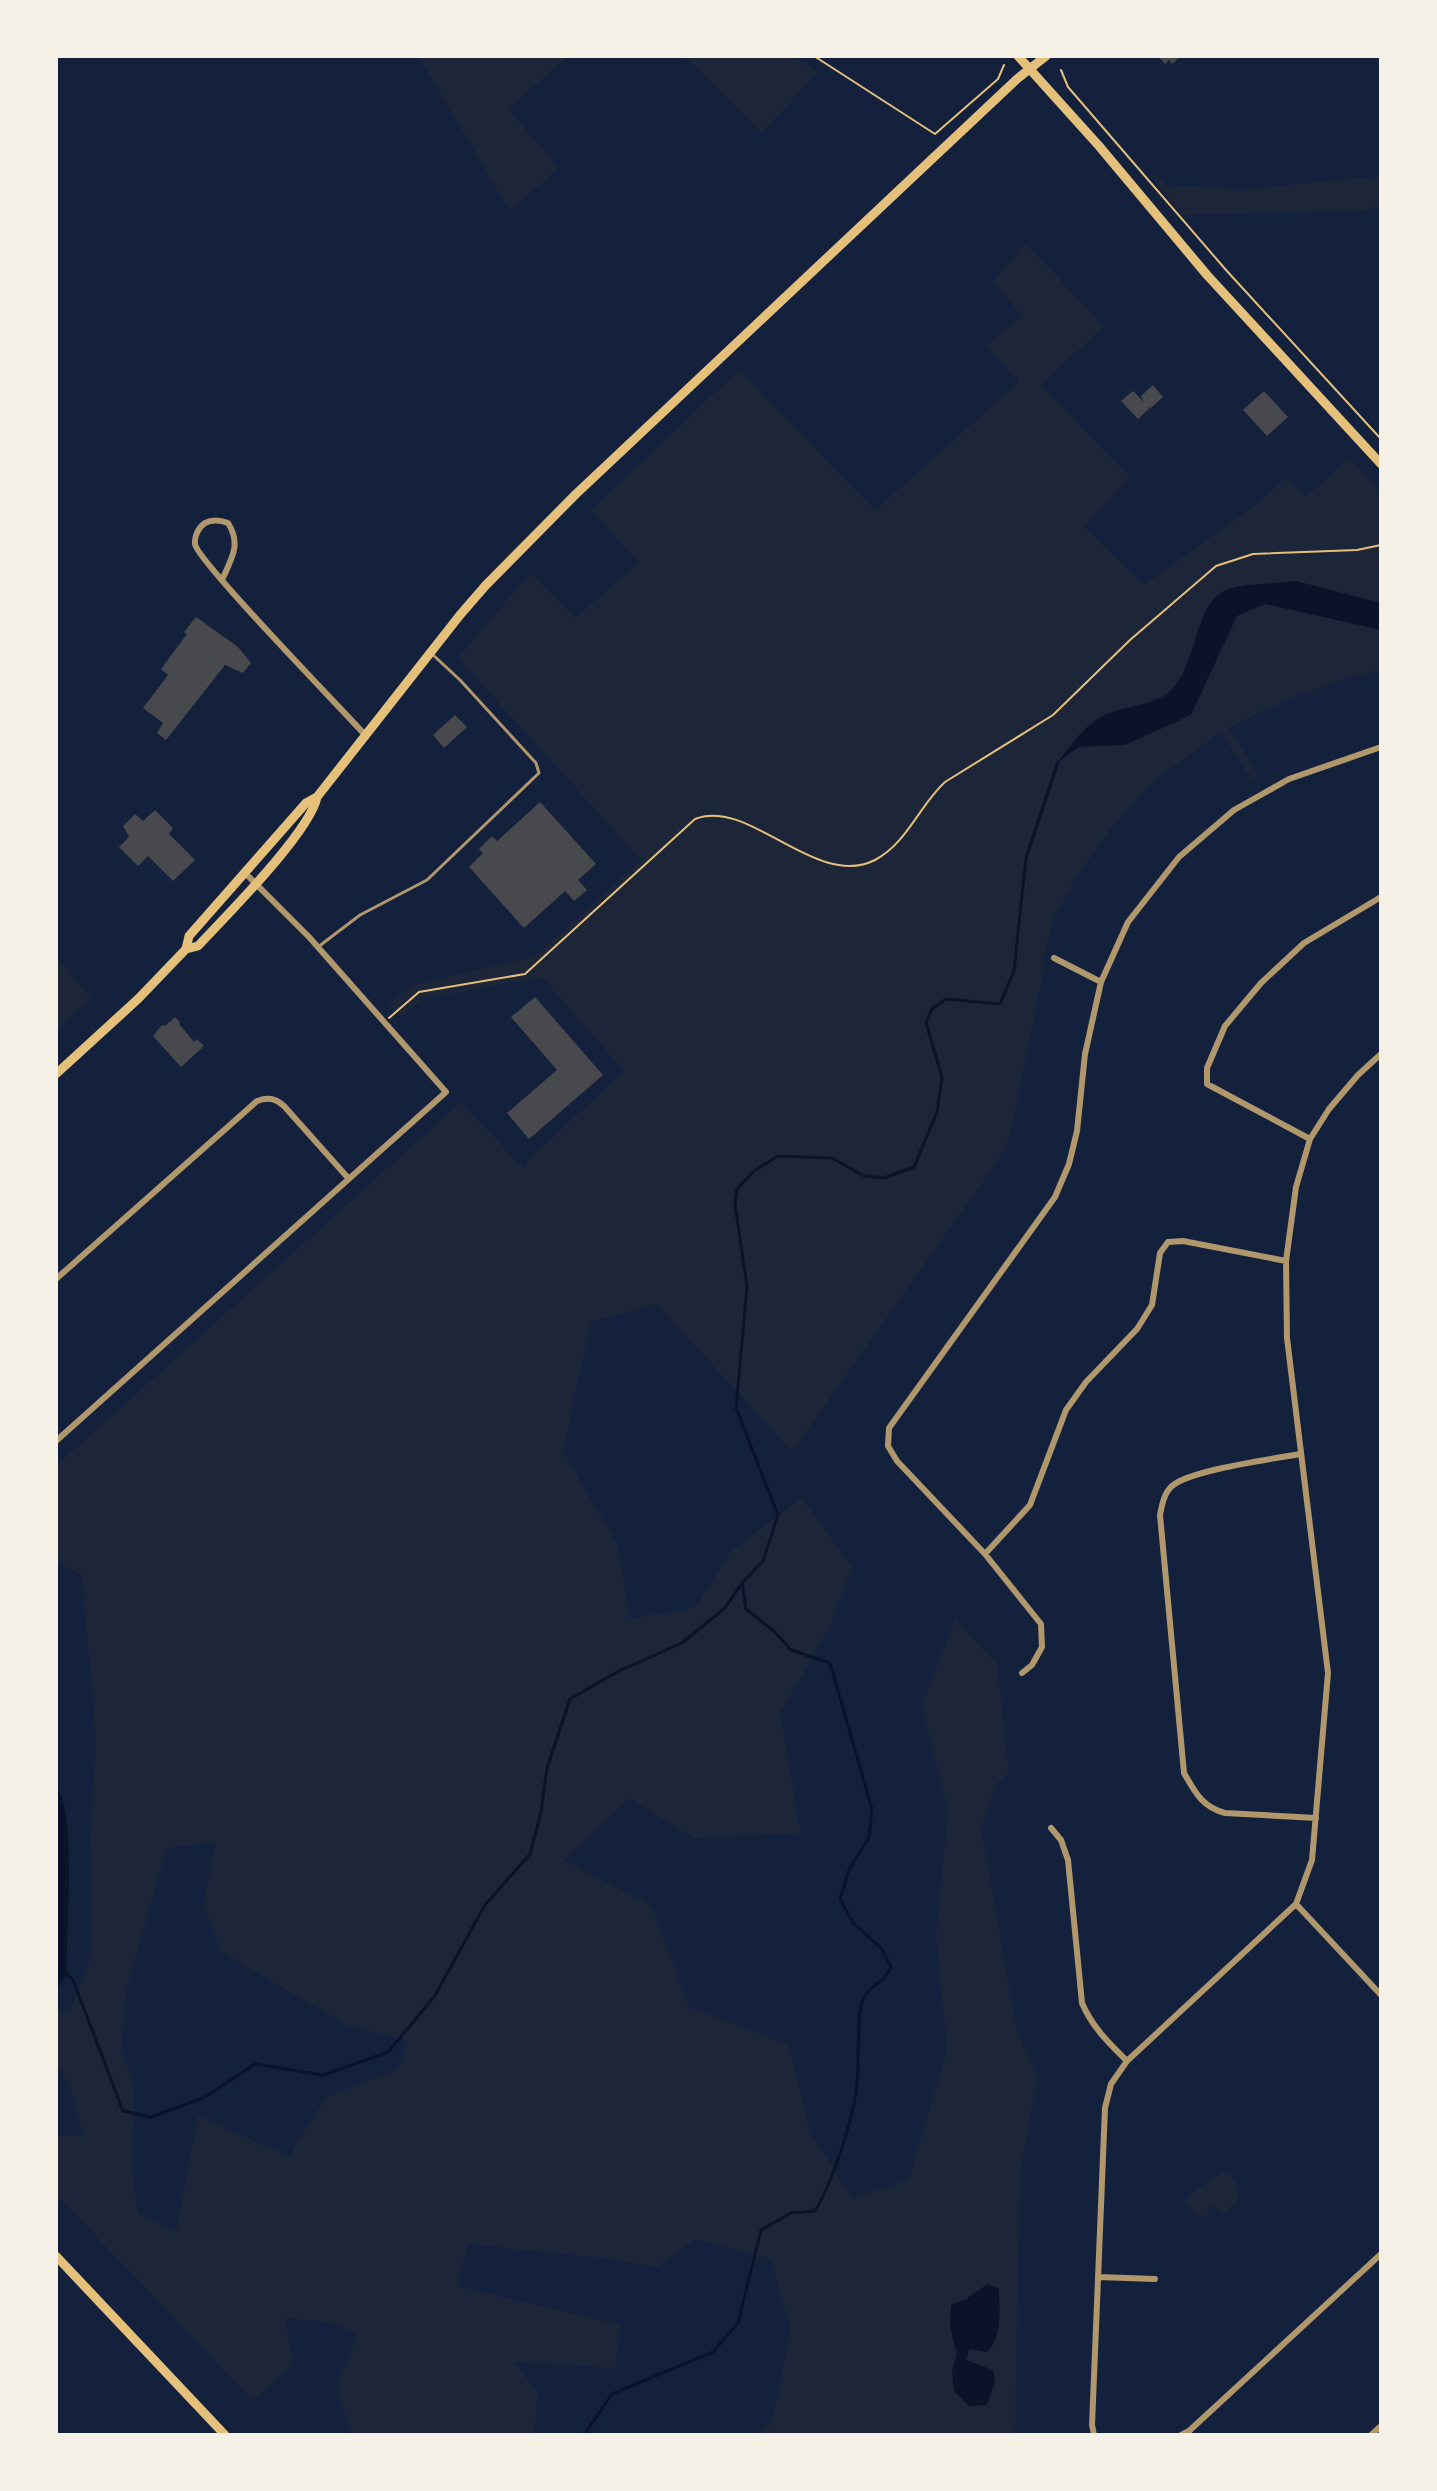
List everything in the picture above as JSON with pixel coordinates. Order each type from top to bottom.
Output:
[{"type":"main road","points":[[1018,56],[1207,275],[1381,464]]},
{"type":"main road","points":[[56,1074],[138,999],[186,949],[189,936],[306,803],[317,797],[486,585],[576,494],[1046,56]]},
{"type":"main road","points":[[186,949],[198,946],[256,882],[315,810],[317,797]]},
{"type":"main road","points":[[56,2256],[225,2435]]},
{"type":"street","points":[[222,580],[236,545],[236,534],[228,523],[212,520],[201,526],[195,544],[199,554],[222,580],[367,736]]},
{"type":"street","points":[[1022,1673],[1032,1665],[1042,1647],[1041,1624],[985,1554],[897,1461],[888,1446],[889,1428],[1055,1197],[1069,1164],[1077,1131],[1085,1054],[1101,982],[1128,922],[1179,857],[1234,810],[1289,779],[1381,747]]},
{"type":"street","points":[[56,1441],[446,1092],[318,947],[246,874]]},
{"type":"street","points":[[1310,1139],[1207,1084],[1207,1068],[1225,1026],[1261,983],[1304,943],[1381,897]]},
{"type":"street","points":[[1054,958],[1101,982]]},
{"type":"street","points":[[1094,2435],[1105,2108],[1111,2084],[1127,2061],[1296,1904],[1312,1860],[1328,1673],[1287,1338],[1286,1261],[1296,1187],[1310,1139],[1329,1109],[1381,1054]]},
{"type":"street","points":[[56,1279],[257,1101],[265,1098],[284,1106],[349,1179]]},
{"type":"street","points":[[985,1554],[1030,1505],[1066,1410],[1086,1382],[1137,1329],[1152,1305],[1160,1253],[1168,1242],[1183,1241],[1286,1261]]},
{"type":"street","points":[[1300,1454],[1188,1477],[1171,1487],[1163,1500],[1160,1515],[1184,1773],[1197,1796],[1211,1809],[1225,1813],[1316,1818]]},
{"type":"street","points":[[1051,1828],[1061,1840],[1068,1860],[1082,2003],[1088,2019],[1127,2061]]},
{"type":"street","points":[[1296,1904],[1381,1995]]},
{"type":"street","points":[[1181,2435],[1189,2431],[1381,2254]]},
{"type":"street","points":[[1098,2277],[1155,2279]]},
{"type":"street","points":[[1371,2435],[1381,2426]]},
{"type":"lane","points":[[318,947],[360,915],[427,880],[539,773],[536,763],[460,680],[430,653]]},
{"type":"path","points":[[814,56],[935,134],[998,79],[1004,65]]},
{"type":"path","points":[[1061,70],[1068,87],[1143,175],[1381,439]]},
{"type":"path","points":[[385,1021],[419,992],[525,974],[695,819],[709,814],[739,822],[828,863],[861,866],[877,859],[894,846],[945,782],[1053,715],[1130,640],[1216,566],[1253,554],[1347,551],[1381,545]]},
{"type":"shaded area","points":[[418,56],[568,56],[508,109],[559,168],[510,211]]},
{"type":"shaded area","points":[[684,56],[792,56],[818,72],[762,133]]},
{"type":"shaded area","points":[[1149,173],[1168,185],[1248,189],[1381,176],[1381,205],[1361,211],[1181,215]]},
{"type":"shaded area","points":[[1026,244],[1104,326],[1041,385],[1130,477],[1084,526],[1144,585],[1257,504],[1287,477],[1306,497],[1349,458],[1381,493],[1381,669],[1303,694],[1229,728],[1258,775],[1251,779],[1221,732],[1155,780],[1111,828],[1076,878],[1054,918],[1042,963],[1045,965],[1009,1139],[1000,1157],[792,1452],[657,1304],[591,1322],[563,1452],[618,1545],[630,1619],[696,1607],[730,1552],[802,1498],[852,1567],[830,1627],[780,1713],[801,1833],[694,1838],[629,1798],[564,1860],[652,1906],[689,2007],[789,2045],[810,2132],[852,2198],[909,2180],[947,2049],[936,1935],[948,1810],[922,1705],[955,1620],[997,1663],[1009,1772],[996,1784],[981,1827],[1017,2031],[1038,2074],[1020,2174],[1015,2435],[756,2435],[771,2424],[791,2329],[770,2259],[695,2239],[657,2267],[603,2258],[468,2244],[457,2286],[621,2325],[615,2368],[514,2362],[538,2393],[534,2435],[353,2435],[336,2390],[357,2334],[327,2322],[285,2318],[293,2365],[253,2401],[56,2194],[56,2136],[84,2136],[69,2084],[56,2062],[56,2012],[69,2011],[89,1964],[89,1855],[96,1740],[82,1575],[56,1562],[56,1466],[461,1102],[523,1168],[624,1071],[542,977],[422,999],[401,1017],[388,1002],[418,983],[534,957],[641,860],[458,658],[530,573],[575,618],[639,563],[591,510],[739,370],[875,510],[1019,382],[986,346],[1022,316],[993,281]],"holes":[[[215,1843],[204,1905],[221,1952],[347,2025],[408,2041],[398,2069],[326,2097],[289,2157],[198,2115],[176,2232],[138,2213],[133,2176],[134,2085],[121,2051],[127,1988],[167,1848]],[[988,2284],[966,2360],[952,2372],[966,2299]]]},
{"type":"shaded area","points":[[1296,581],[1381,603],[1381,630],[1265,604],[1237,616],[1191,715],[1125,745],[1079,747],[1058,762],[1098,719],[1168,693],[1185,669],[1208,607],[1217,596],[1235,587]]},
{"type":"shaded area","points":[[56,957],[91,998],[56,1030]]},
{"type":"shaded area","points":[[56,1788],[63,1801],[67,1821],[69,1875],[67,1974],[56,1990]]},
{"type":"shaded area","points":[[1222,2172],[1232,2177],[1239,2188],[1237,2202],[1222,2214],[1211,2205],[1208,2214],[1201,2218],[1184,2201]]},
{"type":"shaded area","points":[[988,2284],[999,2289],[996,2338],[987,2352],[969,2349],[966,2360],[993,2370],[995,2382],[987,2405],[969,2406],[954,2391],[952,2372],[957,2355],[950,2327],[951,2305]]},
{"type":"building","points":[[1158,56],[1181,56],[1172,64],[1169,60],[1165,64]]},
{"type":"building","points":[[1153,385],[1163,397],[1151,408],[1148,407],[1138,419],[1121,401],[1133,391],[1144,402],[1141,396]]},
{"type":"building","points":[[1264,391],[1288,417],[1267,436],[1243,410]]},
{"type":"building","points":[[196,617],[238,647],[251,663],[243,673],[225,665],[166,740],[157,733],[163,723],[143,708],[168,675],[161,669]]},
{"type":"building","points":[[455,715],[467,727],[444,748],[433,735]]},
{"type":"building","points":[[540,802],[596,864],[578,880],[587,890],[574,901],[565,891],[524,928],[469,867],[483,853],[479,849],[492,836],[497,841]]},
{"type":"building","points":[[155,810],[173,828],[169,834],[195,860],[173,881],[148,856],[138,866],[119,847],[129,837],[123,826],[135,814],[143,821]]},
{"type":"building","points":[[535,997],[603,1075],[529,1139],[507,1113],[557,1070],[511,1017]]},
{"type":"building","points":[[175,1017],[194,1042],[197,1039],[204,1046],[181,1067],[153,1036]]},
{"type":"waterway","points":[[67,1974],[73,1980],[123,2111],[151,2117],[205,2097],[255,2064],[323,2075],[388,2052],[434,1997],[485,1905],[530,1854],[541,1812],[547,1768],[570,1699],[619,1671],[682,1643],[725,1608],[742,1583],[763,1561],[778,1515],[736,1408],[747,1287],[735,1204],[737,1189],[754,1171],[778,1156],[832,1158],[864,1176],[884,1178],[914,1167],[937,1112],[942,1077],[926,1023],[932,1009],[946,999],[1000,1004],[1014,971],[1026,858],[1058,762]]},
{"type":"waterway","points":[[584,2435],[612,2394],[713,2352],[738,2323],[761,2230],[791,2213],[815,2211],[834,2170],[853,2107],[863,1999],[891,1967],[881,1948],[854,1924],[840,1899],[849,1870],[869,1837],[872,1809],[830,1663],[791,1650],[775,1632],[746,1609],[742,1583]]}]
